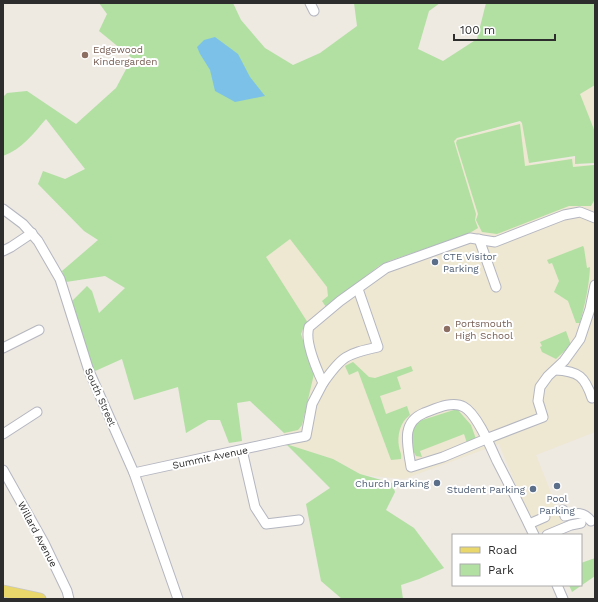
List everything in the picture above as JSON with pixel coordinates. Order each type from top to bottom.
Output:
[{"type":"main road","points":[[3,591],[40,599]]},
{"type":"street","name":"South Street","points":[[3,209],[32,233],[60,279],[89,371],[134,473],[178,599]]},
{"type":"street","points":[[323,383],[308,339],[307,332],[309,327],[340,301],[386,268],[470,238],[495,242],[564,215],[580,212],[595,218]]},
{"type":"street","points":[[3,251],[32,233]]},
{"type":"street","points":[[479,239],[496,287]]},
{"type":"street","points":[[534,534],[529,524],[486,439],[476,420],[465,407],[454,404],[435,409],[418,416],[412,421],[409,427],[408,446],[411,466],[443,457],[486,439],[543,417],[538,401],[538,393],[543,382],[564,361],[580,339],[590,309],[595,285]]},
{"type":"street","points":[[323,383],[333,368],[345,357],[357,351],[378,347],[358,289]]},
{"type":"street","points":[[3,348],[39,330]]},
{"type":"street","points":[[555,370],[567,370],[582,377],[592,398]]},
{"type":"street","name":"Summit Avenue","points":[[134,473],[306,436],[312,404],[323,383]]},
{"type":"street","points":[[3,434],[37,412]]},
{"type":"street","points":[[242,450],[255,507],[266,524],[299,520]]},
{"type":"street","name":"Willard Avenue","points":[[3,470],[44,543],[67,591],[69,599]]},
{"type":"street","points":[[563,510],[565,516],[578,512],[587,516],[591,521]]},
{"type":"street","points":[[529,524],[545,517]]},
{"type":"street","points":[[549,534],[581,522]]},
{"type":"street","points":[[557,586],[563,599]]},
{"type":"shaded area","points":[[595,85],[595,132],[579,94]]},
{"type":"shaded area","name":"Portsmouth High School","points":[[525,121],[531,164],[574,158],[579,165],[595,165],[595,432],[536,455],[563,523],[536,534],[499,444],[404,479],[362,475],[333,459],[286,444],[261,257],[291,235],[451,140]]},
{"type":"green space","points":[[99,3],[233,3],[241,20],[265,48],[293,65],[320,53],[357,26],[354,3],[440,3],[429,11],[418,49],[443,61],[477,39],[486,3],[595,3],[595,85],[580,94],[595,132],[595,163],[575,164],[575,156],[529,163],[522,123],[520,121],[457,138],[454,141],[476,214],[475,220],[478,228],[468,234],[389,261],[379,266],[326,307],[322,301],[328,296],[327,287],[290,239],[266,257],[308,323],[301,334],[314,374],[302,425],[298,430],[284,433],[250,401],[237,403],[242,441],[229,443],[220,420],[208,420],[186,433],[178,387],[134,400],[122,359],[93,372],[72,301],[87,286],[92,291],[99,313],[125,288],[105,276],[66,282],[62,271],[98,240],[84,231],[38,184],[43,171],[65,179],[85,169],[46,119],[22,145],[3,156],[3,97],[7,93],[27,91],[76,124],[116,88],[132,58],[99,31],[107,14]]},
{"type":"green space","points":[[520,124],[525,166],[572,159],[573,167],[594,165],[595,199],[591,206],[569,206],[497,234],[482,232],[476,220],[478,214],[456,143],[457,140]]},
{"type":"green space","points":[[583,246],[587,268],[590,267],[580,323],[576,323],[568,301],[554,292],[559,281],[552,263],[549,264],[547,260]]},
{"type":"green space","points":[[566,331],[571,345],[556,359],[542,352],[540,342]]},
{"type":"green space","points":[[353,362],[369,377],[375,378],[411,366],[413,371],[397,377],[401,389],[380,396],[386,414],[407,406],[410,415],[404,421],[399,433],[398,442],[401,459],[391,460],[358,371],[349,375],[345,366]]},
{"type":"green space","points":[[457,409],[471,425],[476,439],[467,443],[464,434],[420,451],[422,457],[416,456],[412,448],[412,439],[416,422]]},
{"type":"green space","points":[[286,444],[333,459],[360,474],[392,483],[395,492],[386,510],[414,528],[444,568],[401,585],[403,599],[342,599],[321,581],[306,504],[330,488]]},
{"type":"green space","points":[[595,558],[595,576],[582,585],[582,563]]},
{"type":"green space","points":[[569,586],[581,586],[572,592]]},
{"type":"water","points":[[215,37],[238,54],[250,77],[265,96],[235,102],[215,91],[210,70],[197,47],[204,40]]},
{"type":"place","name":"Edgewood Kindergarden","points":[[85,55]]},
{"type":"place","name":"CTE Visitor Parking","points":[[435,262]]},
{"type":"place","name":"Portsmouth High School","points":[[447,329]]},
{"type":"place","name":"Church Parking","points":[[437,483]]},
{"type":"place","name":"Pool Parking","points":[[557,486]]},
{"type":"place","name":"Student Parking","points":[[533,489]]}]
